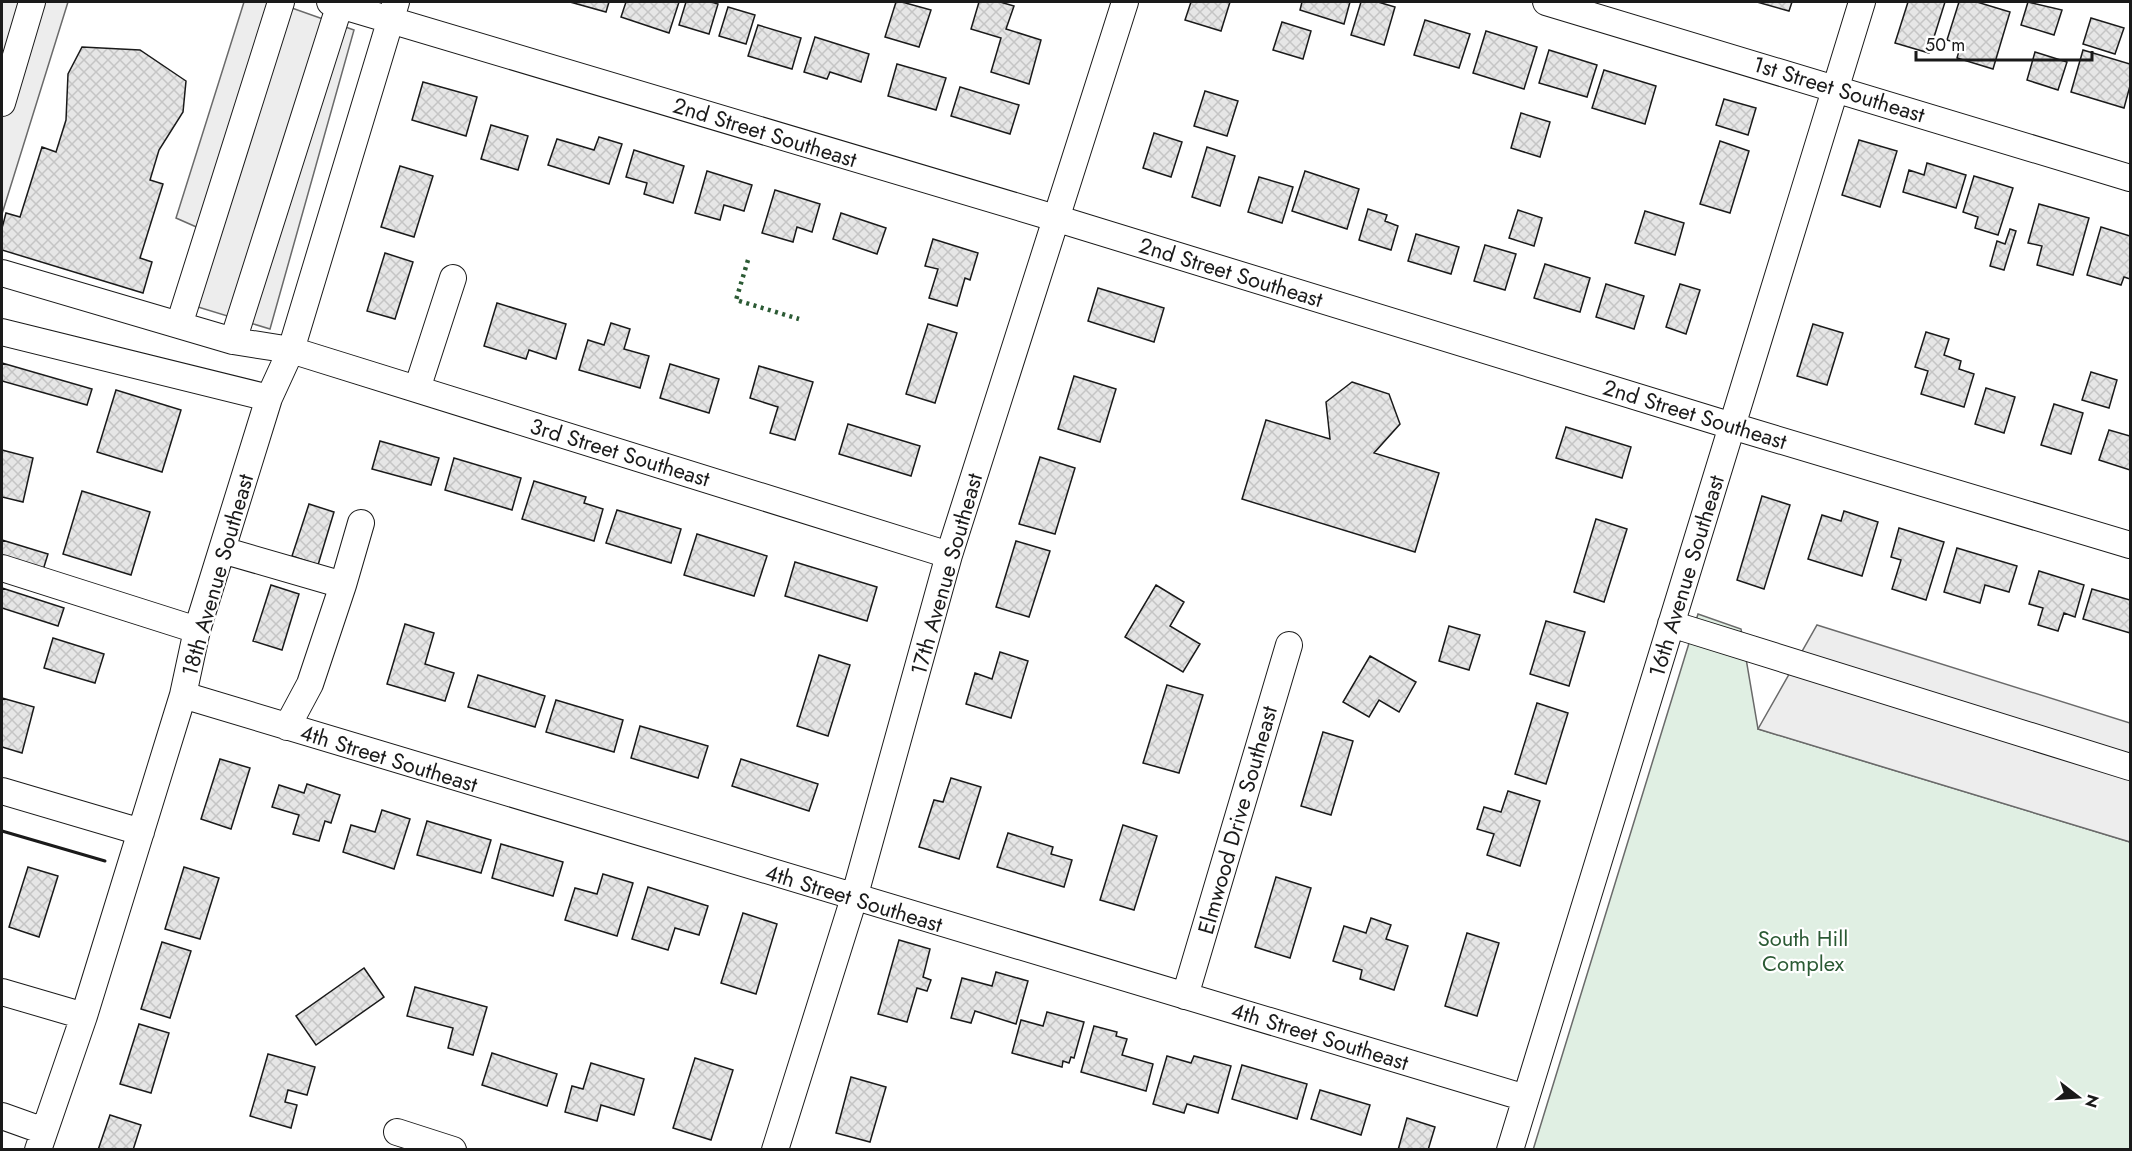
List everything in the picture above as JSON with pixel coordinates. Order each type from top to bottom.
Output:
[{"type":"street","points":[[2,103],[32,2]]},
{"type":"street","points":[[179,325],[281,2]]},
{"type":"street","name":"17th Avenue Southeast","points":[[775,1149],[854,898],[949,555],[1125,2]]},
{"type":"street","name":"1st Street Southeast","points":[[1546,2],[2130,178]]},
{"type":"street","name":"16th Avenue Southeast","points":[[1510,1149],[1862,2]]},
{"type":"street","points":[[233,341],[335,3]]},
{"type":"street","name":"2nd Street Southeast","points":[[335,3],[393,11],[1732,426],[2130,544]]},
{"type":"street","name":"18th Avenue Southeast","points":[[41,1140],[84,1016],[183,695],[198,630],[222,550],[269,398],[291,350],[393,11]]},
{"type":"street","name":"3rd Street Southeast","points":[[2,273],[233,341],[291,350],[949,555]]},
{"type":"street","points":[[417,389],[453,278]]},
{"type":"street","points":[[2,332],[269,398]]},
{"type":"street","points":[[287,727],[310,684],[361,523]]},
{"type":"street","points":[[222,550],[343,585]]},
{"type":"street","points":[[2,568],[198,630]]},
{"type":"street","points":[[1671,624],[2130,767]]},
{"type":"street","name":"Elmwood Drive Southeast","points":[[1185,996],[1289,645]]},
{"type":"street","name":"4th Street Southeast","points":[[183,695],[1526,1098]]},
{"type":"street","points":[[2,791],[141,832]]},
{"type":"street","points":[[2,992],[84,1016]]},
{"type":"street","points":[[2,1116],[41,1140]]},
{"type":"street","points":[[397,1132],[453,1149]]},
{"type":"green space","name":"South Hill Complex","points":[[1698,614],[1741,629],[1758,729],[2130,842],[2130,1149],[1533,1150]]},
{"type":"shaded area","points":[[2,2],[68,2],[2,214]]},
{"type":"shaded area","points":[[244,2],[275,2],[354,30],[270,329],[185,303],[210,233],[176,218]]},
{"type":"shaded area","points":[[1817,625],[2130,723],[2130,842],[1758,729]]},
{"type":"building","points":[[570,2],[609,2],[606,12]]},
{"type":"building","points":[[626,2],[679,2],[669,33],[621,17]]},
{"type":"building","points":[[686,2],[718,4],[709,34],[679,25]]},
{"type":"building","points":[[896,2],[931,10],[919,47],[885,37]]},
{"type":"building","points":[[979,2],[1000,2],[1014,6],[1006,29],[1041,40],[1029,84],[991,72],[1001,38],[971,29]]},
{"type":"building","points":[[1191,2],[1230,2],[1221,31],[1185,20]]},
{"type":"building","points":[[1302,2],[1350,2],[1344,24],[1300,10]]},
{"type":"building","points":[[1361,2],[1378,2],[1395,7],[1384,45],[1351,35]]},
{"type":"building","points":[[1757,2],[1792,2],[1789,11]]},
{"type":"building","points":[[1908,2],[1945,2],[1929,53],[1895,43]]},
{"type":"building","points":[[1959,2],[1977,2],[2010,12],[1993,69],[1957,58],[1961,44],[1947,40]]},
{"type":"building","points":[[2028,2],[2062,10],[2054,35],[2021,25]]},
{"type":"building","points":[[728,7],[755,15],[746,44],[719,36]]},
{"type":"building","points":[[2091,18],[2124,28],[2115,54],[2083,44]]},
{"type":"building","points":[[1425,20],[1470,34],[1459,68],[1414,55]]},
{"type":"building","points":[[1282,22],[1311,31],[1303,59],[1273,50]]},
{"type":"building","points":[[758,25],[801,38],[792,69],[748,56]]},
{"type":"building","points":[[1486,31],[1537,47],[1524,89],[1473,73]]},
{"type":"building","points":[[815,37],[869,54],[861,82],[830,72],[827,79],[804,72]]},
{"type":"building","points":[[82,47],[140,50],[186,81],[183,112],[159,150],[150,180],[163,184],[140,258],[152,262],[143,293],[2,250],[2,228],[6,213],[20,217],[42,147],[56,152],[66,120],[68,74]]},
{"type":"building","points":[[1549,50],[1597,65],[1587,97],[1539,83]]},
{"type":"building","points":[[2083,50],[2130,64],[2130,86],[2124,108],[2071,92]]},
{"type":"building","points":[[2035,52],[2067,62],[2058,90],[2027,80]]},
{"type":"building","points":[[897,64],[946,78],[936,110],[888,96]]},
{"type":"building","points":[[1604,70],[1656,86],[1645,124],[1592,108]]},
{"type":"building","points":[[423,82],[477,97],[466,136],[412,120]]},
{"type":"building","points":[[960,87],[1019,105],[1010,134],[951,116]]},
{"type":"building","points":[[1205,91],[1238,101],[1227,136],[1194,126]]},
{"type":"building","points":[[1724,99],[1756,108],[1748,135],[1716,125]]},
{"type":"building","points":[[1521,113],[1550,122],[1540,157],[1511,148]]},
{"type":"building","points":[[491,125],[528,136],[518,170],[481,159]]},
{"type":"building","points":[[1154,133],[1182,142],[1171,177],[1143,168]]},
{"type":"building","points":[[599,137],[622,144],[609,184],[548,165],[557,139],[594,150]]},
{"type":"building","points":[[1859,140],[1897,151],[1880,207],[1842,195]]},
{"type":"building","points":[[1720,141],[1749,151],[1730,213],[1700,204]]},
{"type":"building","points":[[1207,147],[1235,156],[1220,206],[1192,197]]},
{"type":"building","points":[[634,150],[684,166],[673,203],[644,194],[647,183],[626,177]]},
{"type":"building","points":[[1927,163],[1966,175],[1956,208],[1903,192],[1909,170],[1924,175]]},
{"type":"building","points":[[400,166],[433,176],[414,237],[381,227]]},
{"type":"building","points":[[707,171],[752,185],[744,211],[724,205],[720,220],[695,213]]},
{"type":"building","points":[[1305,171],[1359,189],[1347,229],[1292,211]]},
{"type":"building","points":[[1974,176],[2013,188],[1998,235],[1975,228],[1978,217],[1963,212]]},
{"type":"building","points":[[1259,177],[1293,187],[1282,223],[1248,212]]},
{"type":"building","points":[[775,190],[820,204],[812,232],[797,227],[793,242],[762,233]]},
{"type":"building","points":[[2039,204],[2089,218],[2073,275],[2037,265],[2042,246],[2028,243]]},
{"type":"building","points":[[1368,209],[1387,215],[1385,221],[1398,226],[1391,250],[1359,240]]},
{"type":"building","points":[[1518,210],[1542,218],[1534,246],[1509,238]]},
{"type":"building","points":[[1645,211],[1684,223],[1675,255],[1635,243]]},
{"type":"building","points":[[841,213],[886,228],[877,254],[833,239]]},
{"type":"building","points":[[2101,227],[2130,236],[2130,279],[2124,277],[2121,285],[2087,275]]},
{"type":"building","points":[[2010,229],[2016,231],[2004,270],[1990,266],[1997,241],[2005,244]]},
{"type":"building","points":[[1416,234],[1459,247],[1451,274],[1408,261]]},
{"type":"building","points":[[933,239],[978,253],[970,280],[965,278],[957,306],[929,298],[938,269],[925,266]]},
{"type":"building","points":[[1485,245],[1516,254],[1505,290],[1474,281]]},
{"type":"building","points":[[385,253],[413,262],[395,319],[367,311]]},
{"type":"building","points":[[1545,264],[1590,278],[1580,312],[1534,298]]},
{"type":"building","points":[[1606,284],[1644,296],[1634,329],[1596,317]]},
{"type":"building","points":[[1680,284],[1700,290],[1686,334],[1666,327]]},
{"type":"building","points":[[1098,288],[1164,308],[1154,342],[1088,321]]},
{"type":"building","points":[[497,303],[566,324],[556,359],[529,350],[526,359],[484,346]]},
{"type":"building","points":[[611,323],[630,329],[624,349],[649,356],[640,388],[579,370],[588,340],[604,345]]},
{"type":"building","points":[[928,324],[957,333],[935,403],[906,394]]},
{"type":"building","points":[[1813,324],[1843,333],[1827,385],[1797,376]]},
{"type":"building","points":[[1926,332],[1949,339],[1944,355],[1961,361],[1959,369],[1974,374],[1964,407],[1921,394],[1928,371],[1915,367]]},
{"type":"building","points":[[2,363],[92,389],[87,405],[2,381]]},
{"type":"building","points":[[670,364],[719,379],[709,413],[660,398]]},
{"type":"building","points":[[759,366],[813,382],[795,440],[770,433],[778,407],[750,398]]},
{"type":"building","points":[[2091,372],[2117,380],[2109,408],[2082,400]]},
{"type":"building","points":[[1074,376],[1116,389],[1100,442],[1058,429]]},
{"type":"building","points":[[1352,382],[1389,394],[1400,424],[1374,453],[1439,473],[1415,552],[1242,499],[1266,420],[1330,439],[1326,402]]},
{"type":"building","points":[[1986,388],[2015,397],[2004,433],[1975,424]]},
{"type":"building","points":[[116,390],[181,410],[162,472],[97,452]]},
{"type":"building","points":[[2054,404],[2083,413],[2071,454],[2041,445]]},
{"type":"building","points":[[848,424],[920,446],[911,476],[839,454]]},
{"type":"building","points":[[1566,427],[1631,447],[1622,478],[1556,458]]},
{"type":"building","points":[[2109,430],[2130,436],[2130,470],[2099,460]]},
{"type":"building","points":[[380,441],[439,458],[431,485],[372,469]]},
{"type":"building","points":[[2,450],[33,458],[23,502],[2,497]]},
{"type":"building","points":[[1040,457],[1075,468],[1055,534],[1019,524]]},
{"type":"building","points":[[454,458],[521,478],[512,510],[445,490]]},
{"type":"building","points":[[534,481],[586,497],[584,503],[603,509],[594,541],[522,519]]},
{"type":"building","points":[[82,491],[150,512],[131,575],[63,554]]},
{"type":"building","points":[[1762,496],[1790,505],[1764,589],[1737,580]]},
{"type":"building","points":[[309,504],[334,512],[318,565],[292,556]]},
{"type":"building","points":[[617,510],[681,529],[671,563],[606,543]]},
{"type":"building","points":[[1844,511],[1878,522],[1862,576],[1808,559],[1822,515],[1841,521]]},
{"type":"building","points":[[1596,519],[1627,529],[1604,602],[1574,592]]},
{"type":"building","points":[[1899,528],[1944,542],[1926,600],[1892,589],[1901,560],[1891,557]]},
{"type":"building","points":[[697,534],[767,556],[754,596],[684,575]]},
{"type":"building","points":[[2,540],[48,554],[43,570],[2,557]]},
{"type":"building","points":[[1016,541],[1050,551],[1029,617],[996,607]]},
{"type":"building","points":[[1957,548],[2017,566],[2009,592],[1985,585],[1980,603],[1944,592]]},
{"type":"building","points":[[795,562],[877,587],[867,621],[785,596]]},
{"type":"building","points":[[2039,571],[2084,585],[2075,617],[2064,613],[2058,631],[2038,625],[2043,608],[2029,604]]},
{"type":"building","points":[[271,585],[299,594],[282,650],[253,641]]},
{"type":"building","points":[[1156,585],[1184,602],[1170,626],[1200,644],[1183,672],[1125,637]]},
{"type":"building","points":[[2,588],[64,608],[58,626],[2,608]]},
{"type":"building","points":[[2092,589],[2130,600],[2130,633],[2083,619]]},
{"type":"building","points":[[1546,621],[1585,632],[1569,686],[1530,674]]},
{"type":"building","points":[[405,624],[434,633],[425,664],[454,673],[445,701],[387,684]]},
{"type":"building","points":[[1449,626],[1480,635],[1469,670],[1439,661]]},
{"type":"building","points":[[53,638],[104,654],[95,683],[44,668]]},
{"type":"building","points":[[1000,652],[1028,661],[1011,718],[966,704],[975,673],[992,679]]},
{"type":"building","points":[[819,655],[850,665],[828,736],[797,726]]},
{"type":"building","points":[[1370,656],[1416,682],[1399,712],[1379,700],[1369,717],[1343,702]]},
{"type":"building","points":[[478,675],[545,696],[535,727],[468,707]]},
{"type":"building","points":[[1167,685],[1203,695],[1179,773],[1143,763]]},
{"type":"building","points":[[2,698],[34,707],[22,753],[2,747]]},
{"type":"building","points":[[556,700],[623,720],[614,752],[546,732]]},
{"type":"building","points":[[1537,703],[1568,713],[1546,784],[1515,774]]},
{"type":"building","points":[[640,726],[708,746],[698,778],[631,758]]},
{"type":"building","points":[[1323,732],[1353,741],[1331,815],[1301,806]]},
{"type":"building","points":[[220,759],[250,768],[231,829],[201,819]]},
{"type":"building","points":[[741,759],[818,784],[809,811],[732,786]]},
{"type":"building","points":[[951,778],[981,787],[959,859],[919,847],[934,800],[943,802]]},
{"type":"building","points":[[307,784],[340,795],[331,823],[325,821],[319,841],[293,834],[299,815],[272,807],[279,785],[304,793]]},
{"type":"building","points":[[1508,791],[1540,801],[1520,866],[1487,855],[1494,834],[1477,829],[1484,807],[1501,812]]},
{"type":"building","points":[[382,810],[410,819],[394,869],[343,852],[351,825],[375,832]]},
{"type":"building","points":[[427,821],[491,840],[481,873],[417,855]]},
{"type":"building","points":[[1123,825],[1157,836],[1134,910],[1100,900]]},
{"type":"building","points":[[1008,833],[1053,847],[1051,854],[1072,860],[1064,887],[997,867]]},
{"type":"building","points":[[501,844],[563,862],[553,896],[492,878]]},
{"type":"building","points":[[28,867],[58,876],[39,937],[9,927]]},
{"type":"building","points":[[184,867],[219,878],[200,939],[165,929]]},
{"type":"building","points":[[603,874],[633,883],[617,936],[565,920],[575,888],[597,894]]},
{"type":"building","points":[[1276,877],[1311,888],[1290,958],[1255,947]]},
{"type":"building","points":[[648,887],[708,906],[699,935],[675,928],[668,950],[632,939]]},
{"type":"building","points":[[743,913],[777,924],[756,994],[721,983]]},
{"type":"building","points":[[1371,918],[1391,925],[1386,939],[1408,946],[1394,990],[1360,979],[1362,970],[1333,961],[1344,926],[1366,933]]},
{"type":"building","points":[[1467,933],[1499,943],[1477,1016],[1445,1006]]},
{"type":"building","points":[[899,940],[930,949],[923,977],[931,980],[927,991],[917,988],[907,1022],[878,1014]]},
{"type":"building","points":[[162,942],[191,951],[170,1018],[141,1009]]},
{"type":"building","points":[[364,968],[384,997],[316,1045],[296,1016]]},
{"type":"building","points":[[996,972],[1028,981],[1016,1024],[975,1011],[971,1023],[951,1018],[962,978],[992,986]]},
{"type":"building","points":[[415,987],[487,1007],[473,1055],[448,1048],[453,1028],[407,1016]]},
{"type":"building","points":[[1047,1012],[1084,1022],[1074,1058],[1071,1057],[1069,1063],[1063,1061],[1062,1067],[1012,1053],[1021,1020],[1043,1026]]},
{"type":"building","points":[[139,1024],[169,1033],[151,1093],[120,1084]]},
{"type":"building","points":[[1094,1026],[1117,1032],[1116,1036],[1127,1039],[1122,1055],[1153,1064],[1146,1091],[1081,1072]]},
{"type":"building","points":[[492,1053],[557,1074],[547,1106],[482,1085]]},
{"type":"building","points":[[268,1054],[315,1067],[307,1095],[288,1090],[285,1102],[297,1105],[291,1128],[250,1116]]},
{"type":"building","points":[[1167,1056],[1191,1063],[1194,1056],[1231,1066],[1218,1113],[1187,1104],[1184,1113],[1153,1104]]},
{"type":"building","points":[[695,1058],[733,1070],[711,1140],[673,1128]]},
{"type":"building","points":[[591,1063],[644,1079],[634,1115],[601,1105],[597,1121],[565,1112],[572,1086],[583,1089]]},
{"type":"building","points":[[1242,1065],[1307,1084],[1297,1119],[1232,1099]]},
{"type":"building","points":[[851,1077],[886,1087],[870,1142],[836,1133]]},
{"type":"building","points":[[1320,1090],[1370,1105],[1361,1135],[1311,1119]]},
{"type":"building","points":[[110,1115],[141,1125],[133,1150],[98,1150]]},
{"type":"building","points":[[1407,1118],[1435,1127],[1428,1150],[1398,1150]]},
{"type":"hedge","points":[[748,260],[736,300],[799,319]]},
{"type":"wall","points":[[2,831],[105,861]]}]
